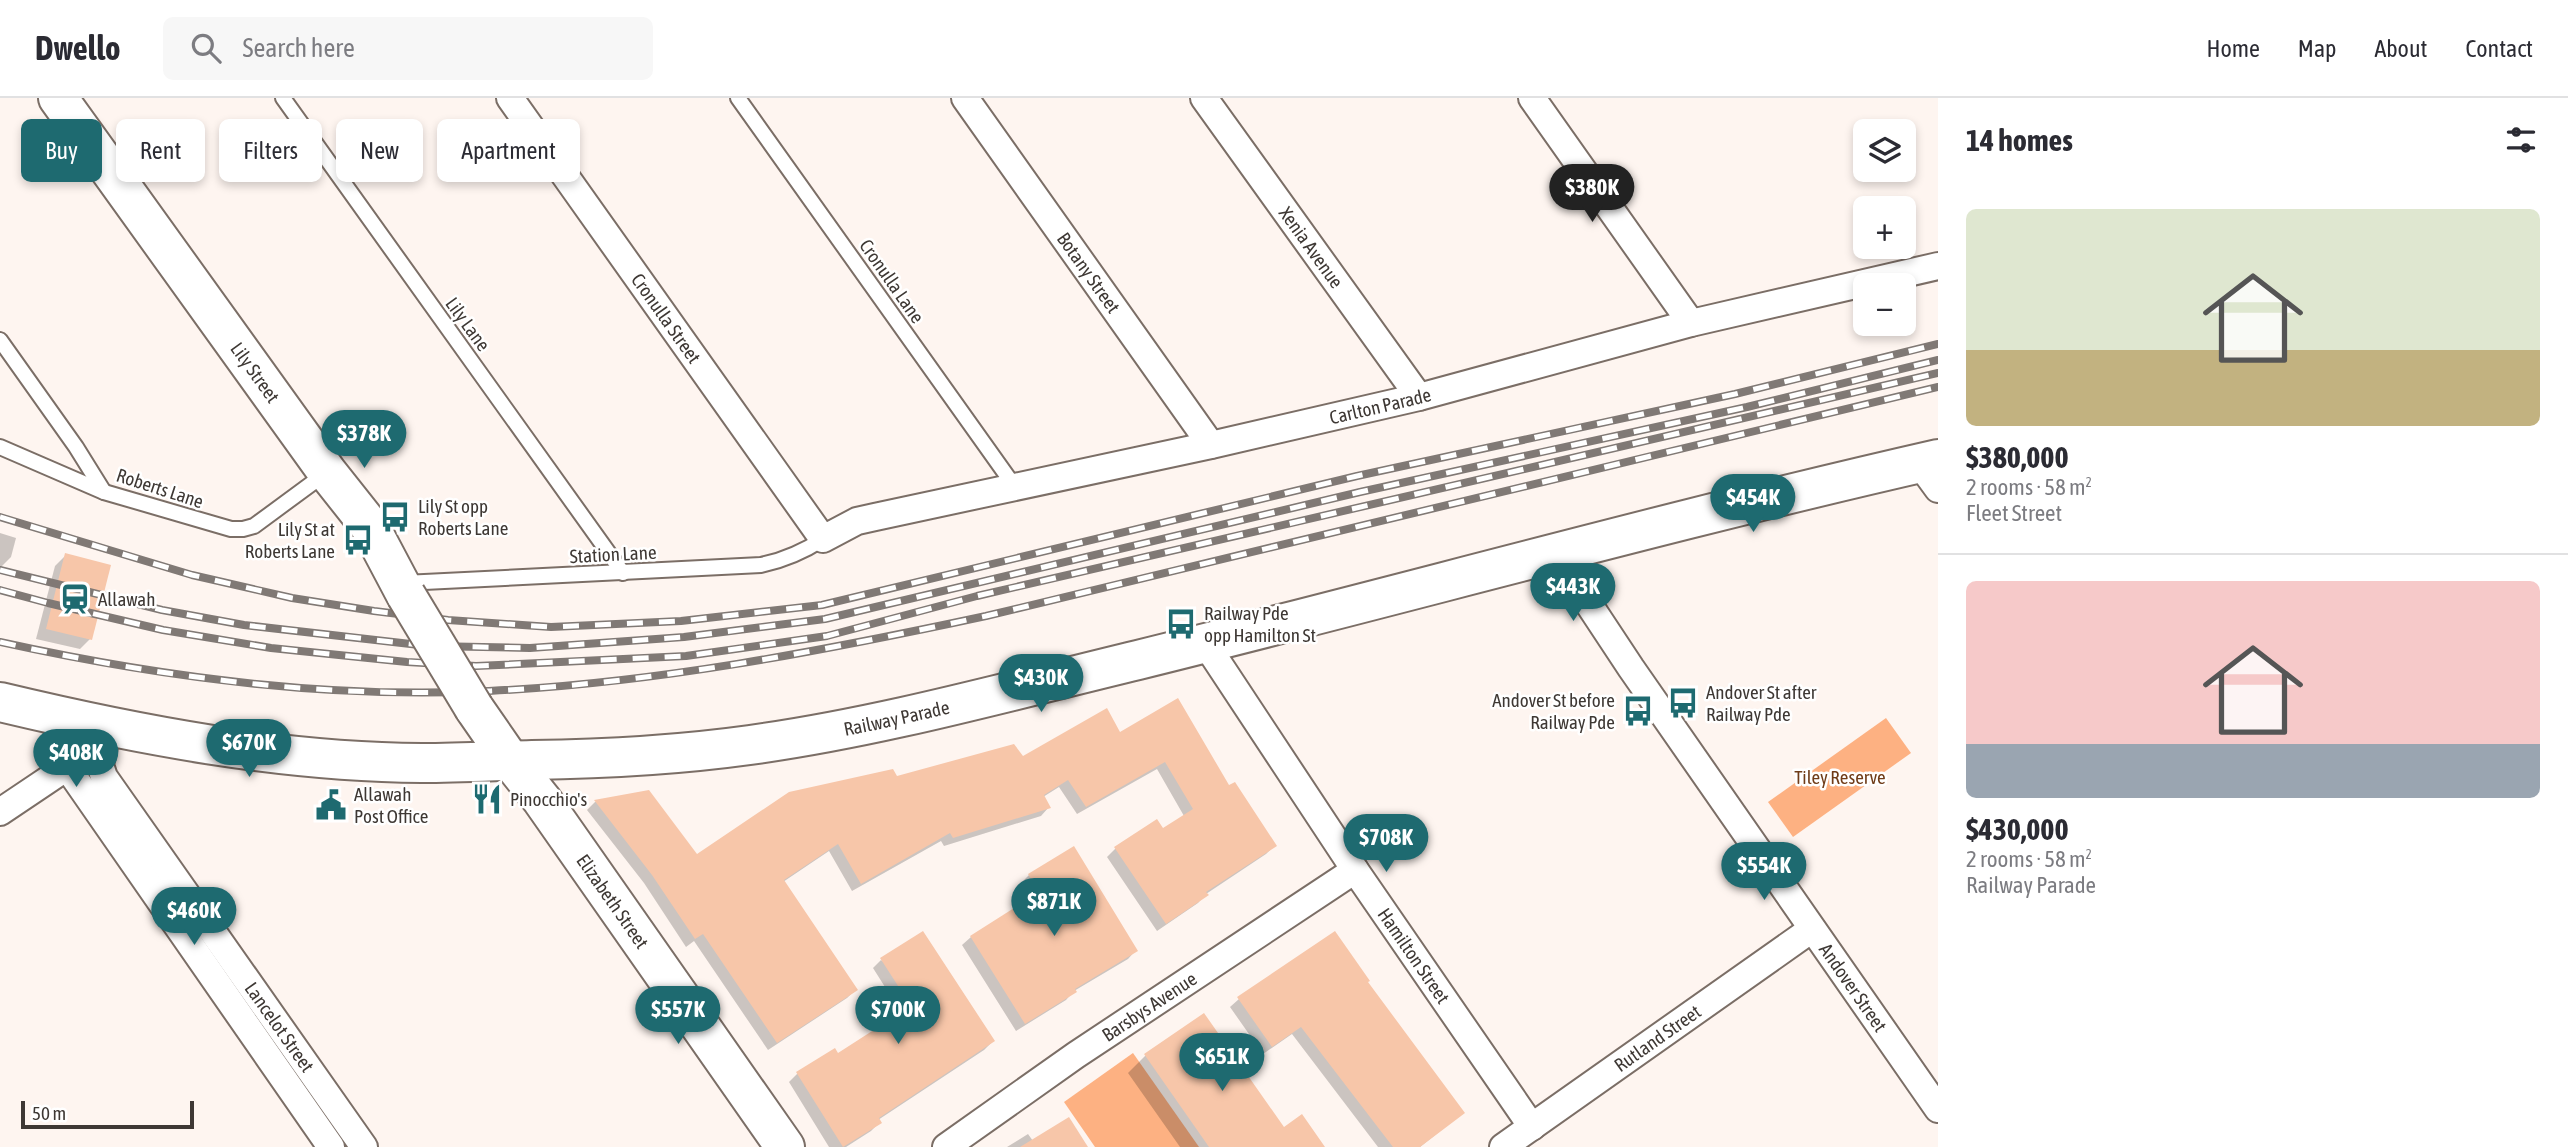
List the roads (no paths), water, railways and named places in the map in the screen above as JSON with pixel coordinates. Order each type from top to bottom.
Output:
[{"type":"main road","name":"Lily Street","points":[[58,98],[327,472],[369,525],[403,589],[474,708],[510,760]]},
{"type":"main road","name":"Railway Parade","points":[[0,702],[108,727],[205,744],[330,758],[419,763],[667,754],[747,746],[907,717],[1555,552],[1932,470]]},
{"type":"main road","name":"Elizabeth Street","points":[[510,760],[542,800],[785,1147]]},
{"type":"street","name":"Cronulla Street","points":[[510,98],[823,539]]},
{"type":"street","name":"Botany Street","points":[[965,98],[1212,445]]},
{"type":"street","name":"Xenia Avenue","points":[[1204,98],[1419,397]]},
{"type":"street","points":[[1532,98],[1691,323]]},
{"type":"street","name":"Carlton Parade","points":[[823,539],[857,521],[1212,445],[1419,397],[1691,323],[1938,266]]},
{"type":"street","name":"Andover Street","points":[[1555,552],[1631,668],[1937,1105]]},
{"type":"street","name":"Hamilton Street","points":[[1205,643],[1354,870],[1532,1127]]},
{"type":"street","name":"Lancelot Street","points":[[62,717],[55,746],[67,767],[331,1147]]},
{"type":"street","points":[[0,812],[67,767],[84,771],[100,765],[108,727]]},
{"type":"street","name":"Lancelot Street","points":[[100,765],[108,783],[364,1147]]},
{"type":"street","name":"Barsbys Avenue","points":[[946,1147],[1076,1055],[1354,870]]},
{"type":"street","name":"Rutland Street","points":[[1503,1147],[1812,929]]},
{"type":"lane","name":"Lily Lane","points":[[282,98],[623,573]]},
{"type":"lane","name":"Cronulla Lane","points":[[738,98],[1015,487]]},
{"type":"lane","name":"Roberts Lane","points":[[0,340],[76,447],[104,492],[219,526],[243,529],[264,519],[327,472]]},
{"type":"lane","points":[[0,447],[104,492]]},
{"type":"lane","name":"Station Lane","points":[[403,589],[761,565],[783,561],[823,539]]},
{"type":"railway","points":[[0,517],[192,575],[292,598],[374,611],[448,620],[551,627],[681,621],[822,605],[1357,476],[1735,394],[1938,344]]},
{"type":"railway","points":[[0,570],[162,610],[244,625],[428,646],[530,648],[684,637],[825,619],[1360,492],[1747,407],[1938,360]]},
{"type":"railway","points":[[0,590],[163,630],[271,648],[407,662],[476,666],[686,656],[827,636],[977,596],[1938,373]]},
{"type":"railway","points":[[0,642],[182,675],[243,683],[366,692],[489,691],[676,673],[801,653],[986,616],[1938,387]]},
{"type":"place","name":"Lily St opp Roberts Lane","points":[[395,517]]},
{"type":"place","name":"Lily St at Roberts Lane","points":[[358,540]]},
{"type":"place","name":"Allawah","points":[[75,599]]},
{"type":"place","name":"Railway Pde opp Hamilton St","points":[[1181,624]]},
{"type":"place","name":"Andover St after Railway Pde","points":[[1683,703]]},
{"type":"place","name":"Andover St before Railway Pde","points":[[1638,711]]},
{"type":"place","name":"Pinocchio's","points":[[487,799]]},
{"type":"place","name":"Allawah Post Office","points":[[331,805]]},
{"type":"park label","name":"Tiley Reserve","points":[[1840,777]]}]
